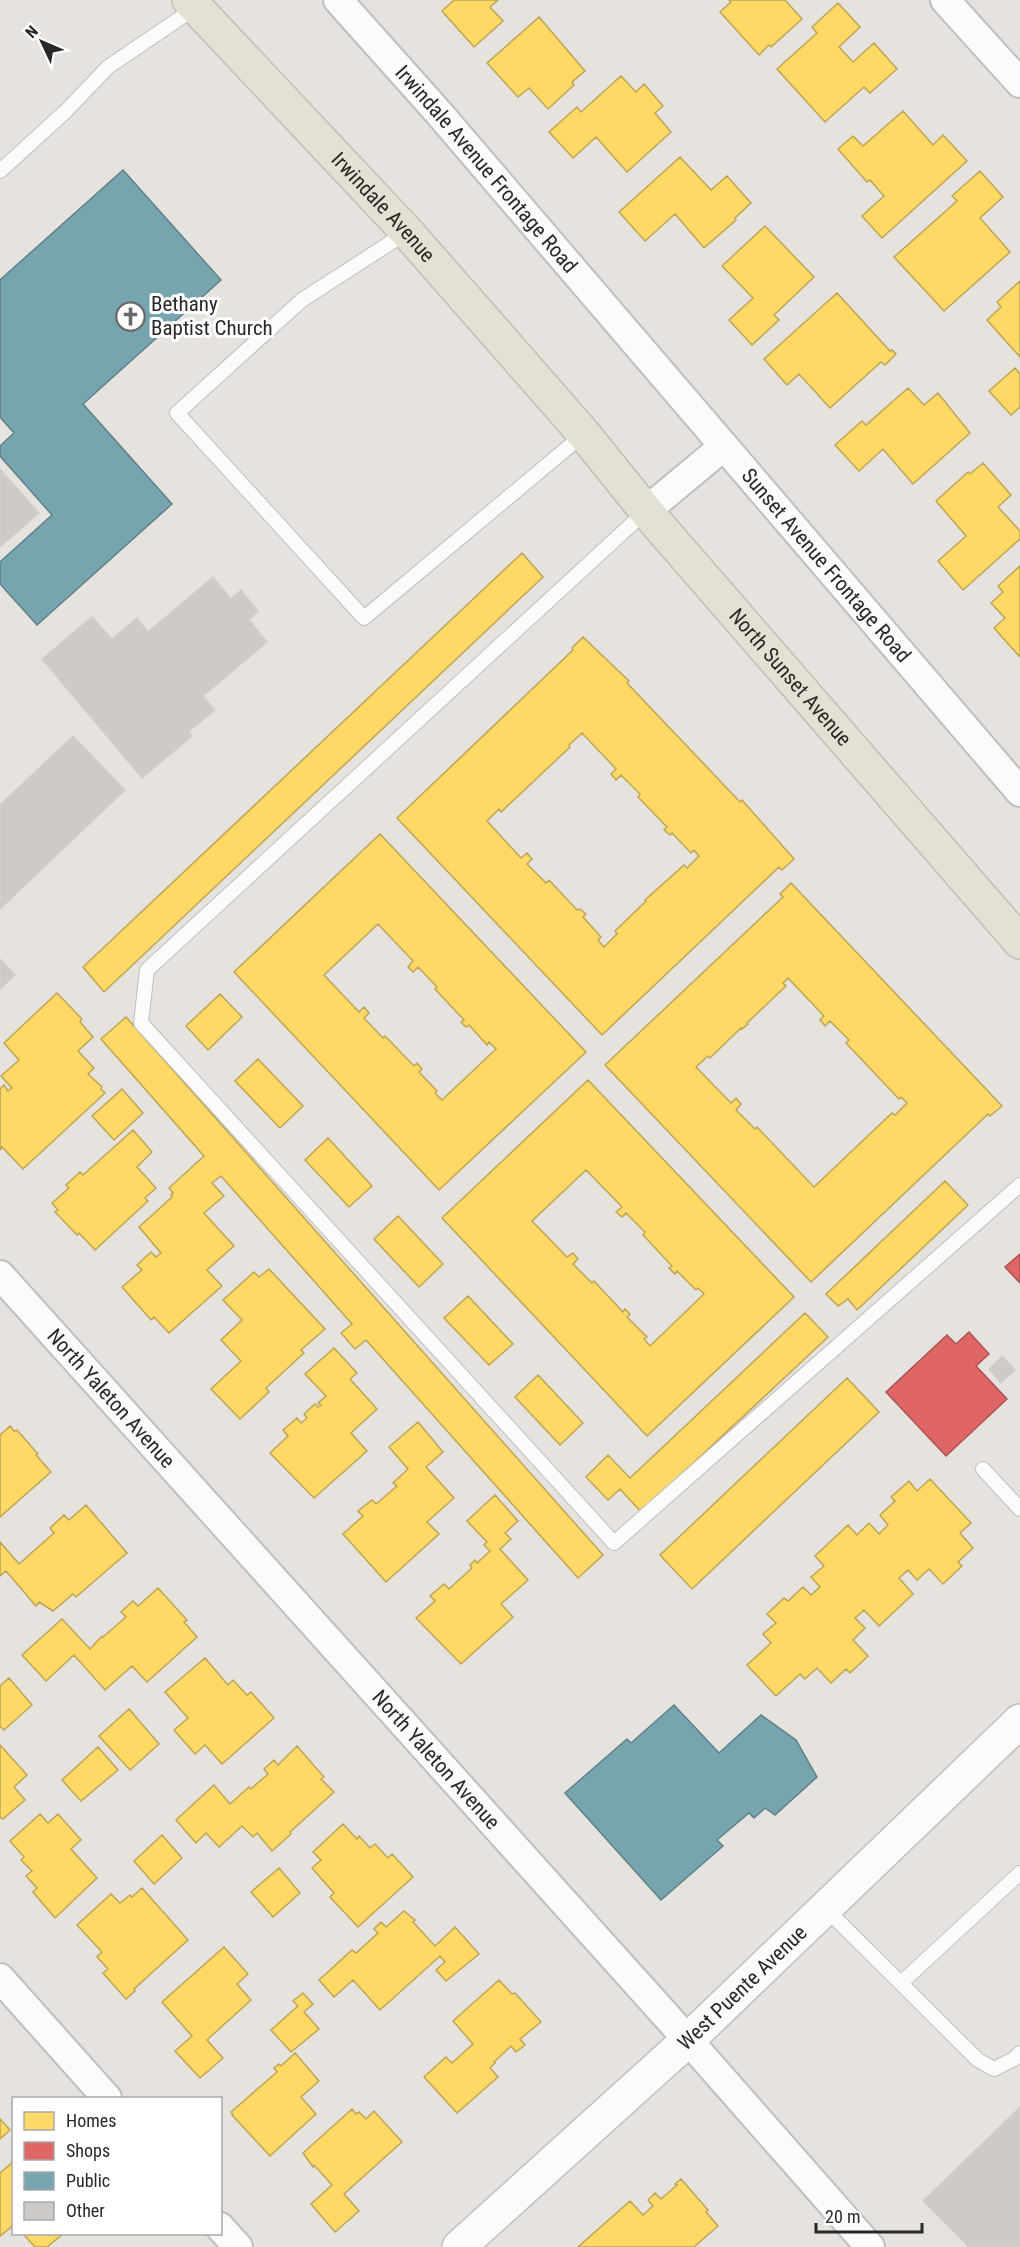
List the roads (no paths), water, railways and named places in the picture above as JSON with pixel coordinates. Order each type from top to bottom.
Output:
[{"type":"main road","name":"Irwindale Avenue","points":[[189,3],[407,232],[574,423]]},
{"type":"main road","name":"North Sunset Avenue","points":[[574,423],[646,511],[1020,942]]},
{"type":"main road","name":"West Puente Avenue","points":[[459,2247],[688,2040],[1020,1721]]},
{"type":"street","name":"Irwindale Avenue Frontage Road","points":[[338,0],[438,112],[633,339]]},
{"type":"street","points":[[945,0],[1020,83]]},
{"type":"street","name":"Sunset Avenue Frontage Road","points":[[633,339],[1020,792]]},
{"type":"street","points":[[646,511],[724,446]]},
{"type":"street","name":"North Yaleton Avenue","points":[[0,1275],[688,2040],[870,2247]]},
{"type":"street","points":[[0,1978],[105,2097]]},
{"type":"street","points":[[222,2229],[238,2247]]},
{"type":"lane","points":[[0,171],[66,111],[108,68],[189,3]]},
{"type":"lane","points":[[407,232],[302,300],[177,413],[364,618],[574,423]]},
{"type":"lane","points":[[646,511],[147,970],[141,1023],[614,1543],[1020,1185]]},
{"type":"lane","points":[[983,1468],[1020,1509]]},
{"type":"lane","points":[[901,1983],[1020,1873]]},
{"type":"lane","points":[[825,1908],[978,2060],[994,2069],[1014,2059],[1020,2053]]},
{"type":"place","name":"Bethany Baptist Church","points":[[130,316]]}]
